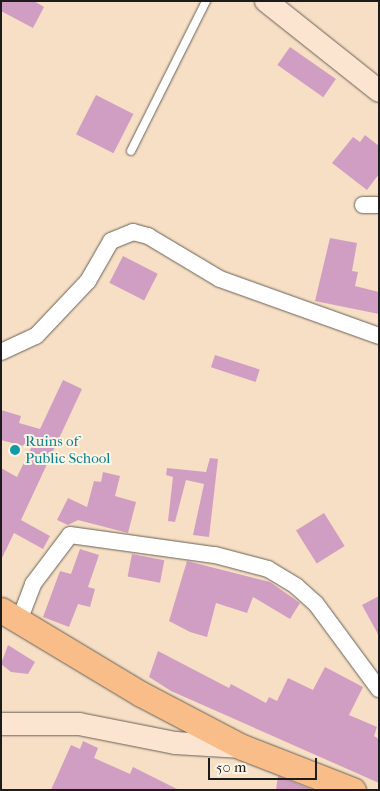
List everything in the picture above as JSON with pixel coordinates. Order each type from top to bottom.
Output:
[{"type":"main road","points":[[10,615],[142,694],[242,747],[353,790]]},
{"type":"street","points":[[266,1],[379,91]]},
{"type":"street","points":[[1,352],[36,336],[64,311],[111,242],[133,232],[148,236],[220,279],[379,336]]},
{"type":"street","points":[[10,615],[70,535],[215,554],[268,568],[296,586],[316,604],[379,689]]},
{"type":"street","points":[[1,724],[79,724],[176,743],[242,747]]},
{"type":"lane","points":[[130,150],[206,1]]},
{"type":"building","points":[[1,1],[34,1],[44,7],[33,28],[1,11]]},
{"type":"building","points":[[290,47],[336,79],[323,97],[277,65]]},
{"type":"building","points":[[96,95],[133,114],[113,153],[76,134]]},
{"type":"building","points":[[365,135],[379,146],[379,174],[367,190],[332,163],[353,137],[360,142]]},
{"type":"building","points":[[330,238],[357,243],[352,271],[358,272],[355,286],[379,292],[379,314],[315,301]]},
{"type":"building","points":[[123,256],[158,274],[144,300],[109,283]]},
{"type":"building","points":[[215,355],[260,370],[256,382],[211,367]]},
{"type":"building","points":[[63,380],[82,389],[21,520],[50,536],[43,549],[14,533],[1,560],[1,468],[17,477],[31,448],[1,440],[1,410],[21,416],[19,423],[40,429]]},
{"type":"building","points":[[210,458],[218,459],[209,537],[193,535],[204,484],[186,480],[175,522],[168,521],[173,477],[166,475],[167,468],[206,472]]},
{"type":"building","points":[[103,472],[120,476],[115,496],[136,502],[128,533],[78,520],[68,525],[57,520],[68,498],[87,507],[94,481],[101,482]]},
{"type":"building","points":[[324,513],[345,546],[317,564],[296,530]]},
{"type":"building","points":[[80,549],[99,555],[88,587],[95,589],[90,607],[78,604],[69,627],[43,617],[60,571],[71,574]]},
{"type":"building","points":[[132,554],[164,560],[160,583],[128,577]]},
{"type":"building","points":[[187,561],[270,582],[300,603],[290,619],[253,597],[247,613],[216,603],[207,637],[190,632],[169,621]]},
{"type":"building","points":[[379,596],[379,636],[362,605]]},
{"type":"building","points":[[8,645],[35,662],[28,674],[11,672],[1,664]]},
{"type":"building","points":[[158,651],[229,688],[231,684],[266,703],[269,697],[277,701],[288,678],[313,690],[325,667],[363,687],[349,715],[377,727],[374,736],[379,739],[379,783],[171,691],[149,677]]},
{"type":"building","points":[[83,741],[98,748],[94,758],[130,774],[133,767],[179,790],[51,790],[71,745],[80,749]]},
{"type":"building","points":[[278,776],[313,790],[276,790]]},
{"type":"place","name":"Ruins of Public School","points":[[15,450]]}]
